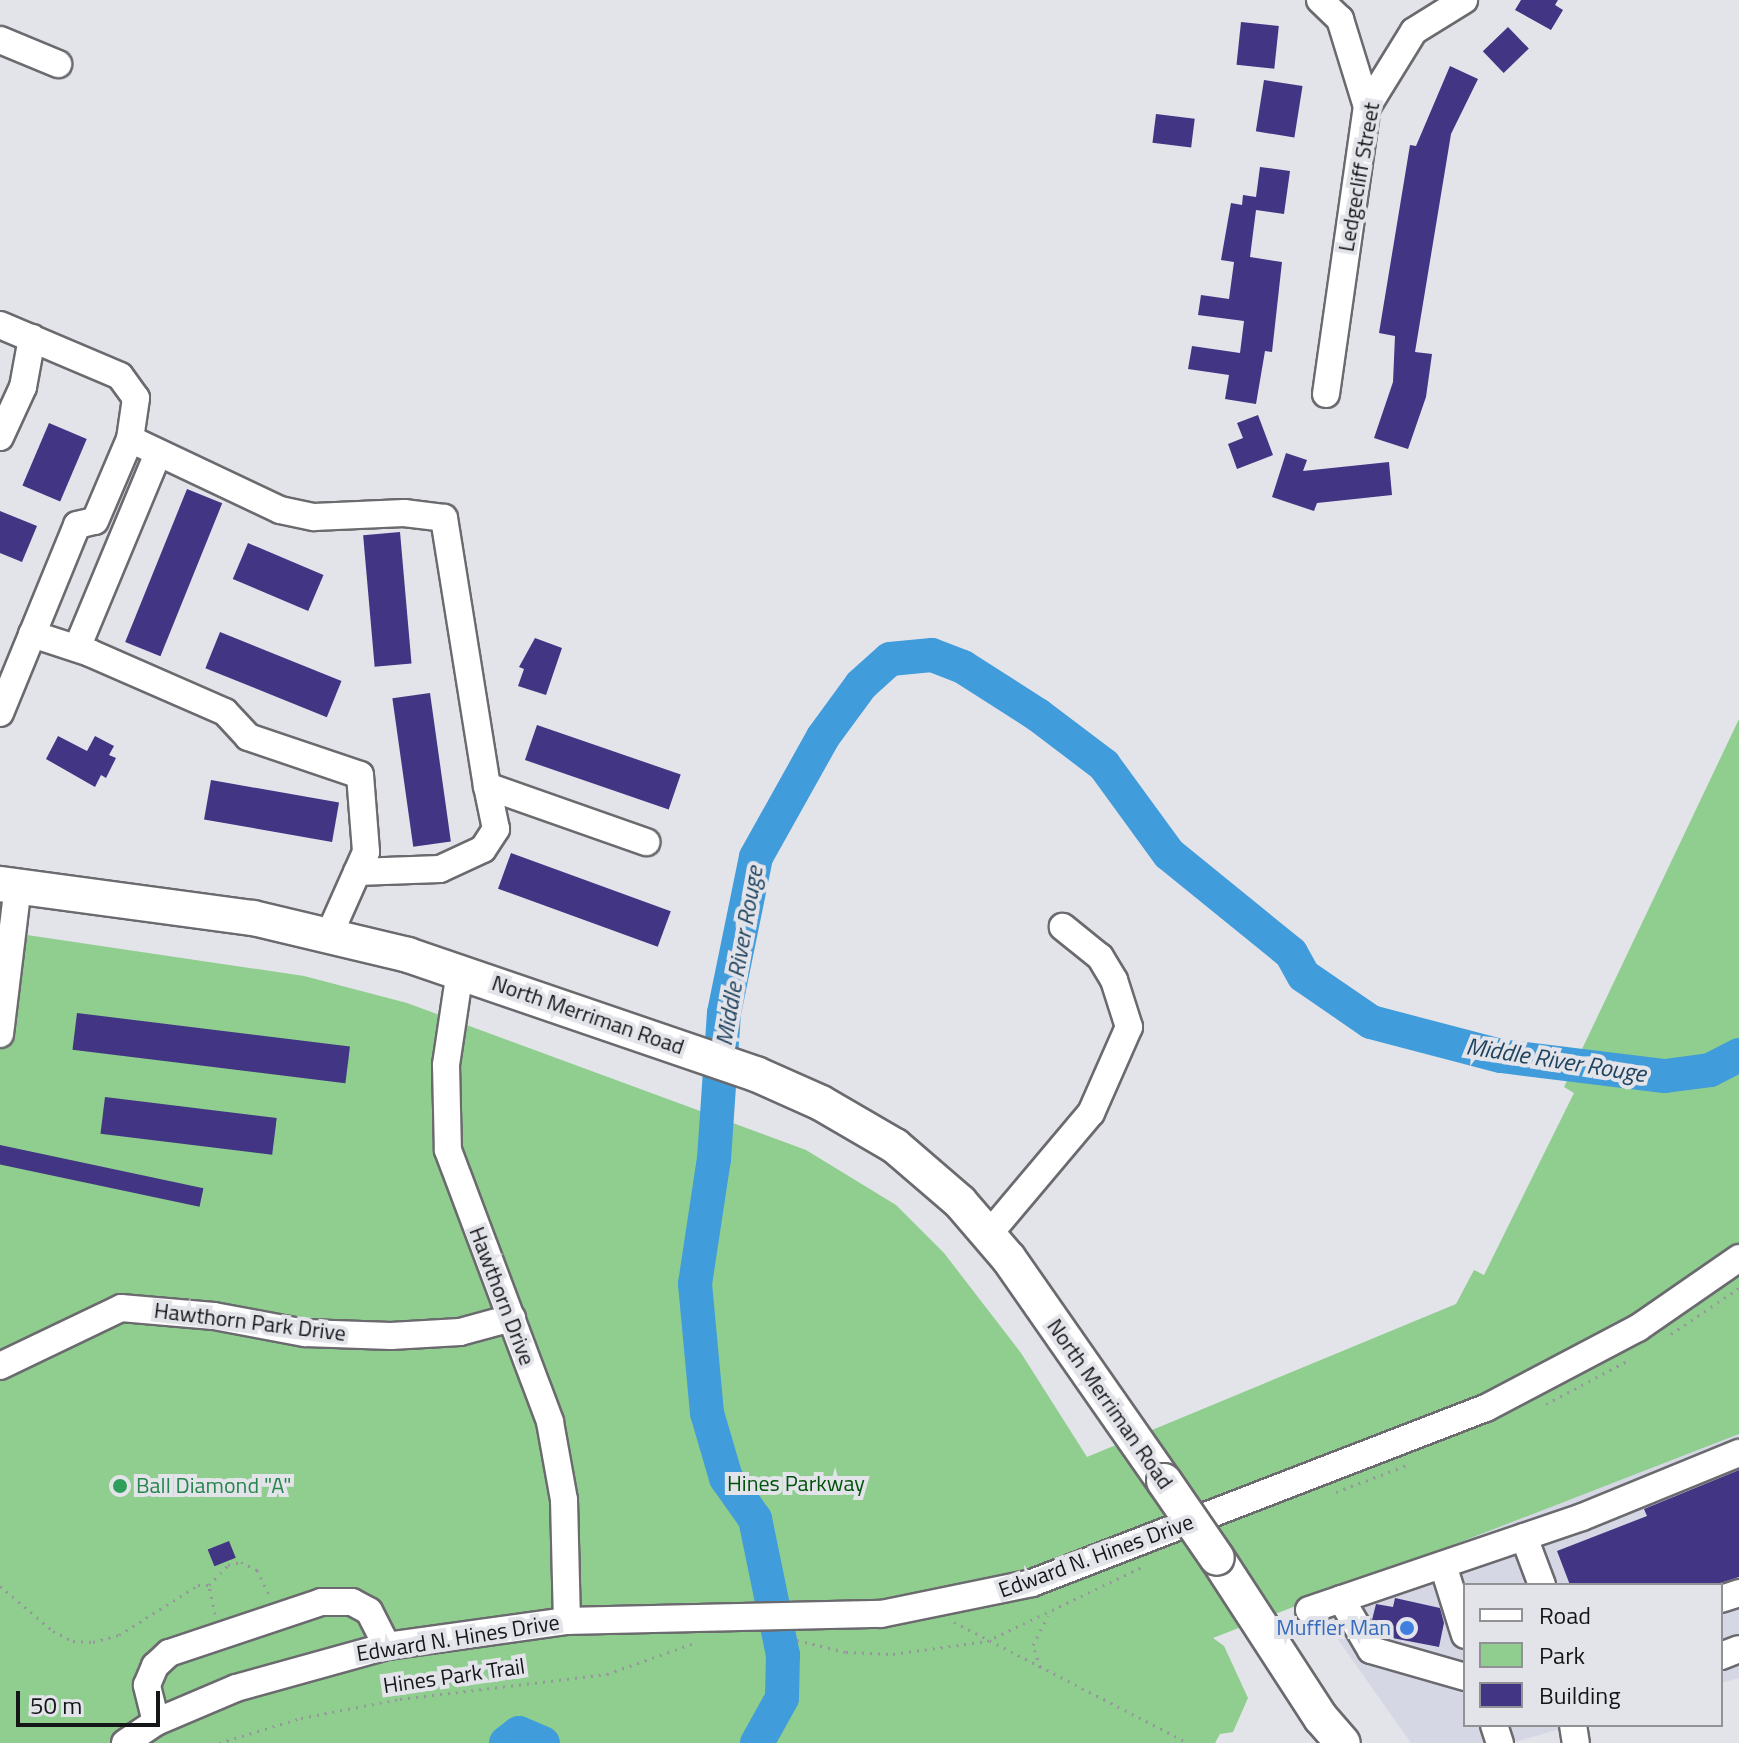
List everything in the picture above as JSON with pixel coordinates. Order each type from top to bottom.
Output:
[{"type":"main road","name":"North Merriman Road","points":[[9,885],[253,918],[460,971],[756,1074],[895,1146],[989,1234],[1217,1558],[1321,1718],[1343,1743]]},
{"type":"street","points":[[1320,0],[1340,19],[1367,107]]},
{"type":"street","name":"Ledgecliff Street","points":[[1326,394],[1367,107],[1414,31],[1464,0]]},
{"type":"street","points":[[0,40],[58,64]]},
{"type":"street","points":[[0,325],[120,376],[136,398],[130,439],[95,521],[77,525],[0,713]]},
{"type":"street","points":[[0,437],[23,387],[32,338]]},
{"type":"street","points":[[130,439],[280,510],[314,517],[404,513],[444,518],[496,829],[483,849],[440,869],[357,872]]},
{"type":"street","points":[[77,648],[158,453]]},
{"type":"street","points":[[32,634],[77,648],[225,712],[248,737],[360,775],[366,852],[329,935]]},
{"type":"street","points":[[487,786],[646,842]]},
{"type":"street","points":[[0,1034],[9,885]]},
{"type":"street","points":[[989,1234],[1091,1113],[1129,1027],[1114,980],[1100,957],[1063,927]]},
{"type":"street","name":"Hawthorn Drive","points":[[460,971],[446,1065],[448,1150],[550,1422],[561,1484],[567,1621]]},
{"type":"street","name":"Edward N. Hines Drive","points":[[125,1743],[156,1722],[236,1688],[387,1646],[567,1621],[696,1630],[783,1616],[881,1614],[931,1607],[1032,1583],[1486,1408],[1638,1328],[1739,1258]]},
{"type":"street","name":"Hawthorn Park Drive","points":[[0,1366],[121,1308],[214,1316],[305,1333],[391,1336],[460,1332],[512,1318]]},
{"type":"street","points":[[1309,1610],[1524,1537],[1739,1453]]},
{"type":"street","points":[[1524,1537],[1541,1583]]},
{"type":"street","points":[[1443,1565],[1463,1629]]},
{"type":"street","points":[[1341,1599],[1371,1650],[1463,1676]]},
{"type":"street","points":[[156,1722],[147,1685],[155,1666],[169,1653],[321,1602],[352,1602],[369,1611],[387,1646]]},
{"type":"path","points":[[216,1619],[209,1585],[215,1574],[241,1562],[257,1570],[270,1598]]},
{"type":"path","points":[[0,1586],[53,1631],[73,1641],[93,1642],[119,1635],[198,1585],[209,1585]]},
{"type":"path","points":[[931,1607],[1041,1669],[1188,1743]]},
{"type":"path","points":[[1041,1669],[1033,1645],[1048,1616]]},
{"type":"path","name":"Hines Park Trail","points":[[219,1743],[301,1718],[400,1699],[607,1674],[696,1630]]},
{"type":"shaded area","points":[[1739,1434],[1739,1678],[1723,1682],[1723,1583],[1463,1583],[1463,1727],[1567,1727],[1511,1743],[1411,1743],[1310,1600]]},
{"type":"green space","name":"Hines Parkway","points":[[1739,719],[1739,1434],[1213,1638],[1224,1646],[1248,1698],[1233,1732],[1220,1734],[1215,1743],[0,1743],[0,931],[304,976],[407,1003],[806,1150],[896,1205],[944,1253],[1021,1353],[1087,1457],[1456,1304],[1474,1270],[1484,1275],[1574,1093],[1564,1087]]},
{"type":"building","points":[[1521,0],[1558,0],[1555,5],[1563,10],[1551,30],[1515,10]]},
{"type":"building","points":[[1241,22],[1279,26],[1274,69],[1237,65]]},
{"type":"building","points":[[1508,27],[1529,49],[1504,73],[1483,51]]},
{"type":"building","points":[[1450,66],[1478,79],[1451,134],[1415,352],[1432,354],[1426,397],[1408,449],[1374,438],[1393,382],[1395,336],[1379,333],[1410,145],[1416,146]]},
{"type":"building","points":[[1264,80],[1303,86],[1294,137],[1256,131]]},
{"type":"building","points":[[1156,114],[1195,119],[1191,148],[1152,143]]},
{"type":"building","points":[[1260,167],[1290,171],[1284,214],[1256,210],[1250,257],[1282,262],[1272,352],[1265,351],[1256,404],[1225,399],[1229,375],[1188,369],[1192,346],[1240,353],[1244,321],[1198,315],[1201,295],[1229,299],[1234,262],[1221,260],[1231,203],[1242,205],[1243,195],[1256,197]]},
{"type":"building","points":[[1258,415],[1273,455],[1237,469],[1228,444],[1243,438],[1237,423]]},
{"type":"building","points":[[49,423],[87,439],[60,502],[22,486]]},
{"type":"building","points":[[1286,453],[1307,460],[1303,471],[1389,462],[1392,495],[1317,503],[1314,511],[1272,497]]},
{"type":"building","points":[[187,489],[222,503],[160,656],[125,642]]},
{"type":"building","points":[[0,511],[37,526],[22,562],[0,553]]},
{"type":"building","points":[[400,532],[412,663],[375,667],[363,535]]},
{"type":"building","points":[[248,543],[323,575],[308,611],[233,579]]},
{"type":"building","points":[[220,632],[341,681],[327,717],[205,668]]},
{"type":"building","points":[[535,638],[562,648],[546,695],[518,686],[524,669],[519,667]]},
{"type":"building","points":[[430,693],[451,842],[413,847],[392,698]]},
{"type":"building","points":[[537,725],[681,774],[669,809],[525,760]]},
{"type":"building","points":[[58,736],[87,751],[95,736],[114,746],[109,755],[116,758],[106,778],[101,775],[95,787],[46,759]]},
{"type":"building","points":[[211,780],[339,803],[332,842],[204,819]]},
{"type":"building","points":[[511,853],[671,911],[658,947],[498,889]]},
{"type":"building","points":[[77,1013],[350,1047],[345,1083],[72,1050]]},
{"type":"building","points":[[105,1097],[277,1118],[272,1155],[100,1134]]},
{"type":"building","points":[[0,1145],[203,1188],[200,1207],[0,1164]]},
{"type":"building","points":[[1739,1470],[1739,1577],[1720,1583],[1569,1583],[1557,1551],[1647,1516],[1644,1509]]},
{"type":"building","points":[[229,1541],[236,1558],[214,1566],[208,1550]]},
{"type":"building","name":"Muffler Man","points":[[1395,1598],[1440,1608],[1444,1623],[1439,1647],[1382,1636],[1372,1620],[1376,1604],[1393,1607]]},
{"type":"waterway","name":"Middle River Rouge","points":[[757,1743],[782,1698],[783,1655],[755,1519],[726,1478],[707,1413],[695,1284],[714,1159],[724,1013],[756,857],[823,737],[861,685],[890,659],[932,655],[963,667],[1038,715],[1104,765],[1169,854],[1291,953],[1304,976],[1371,1022],[1501,1056],[1665,1076],[1710,1070],[1739,1055]]},
{"type":"waterway","name":"Middle River Rouge","points":[[506,1743],[519,1733],[543,1743]]},
{"type":"place","name":"Ball Diamond \"A\"","points":[[120,1486]]},
{"type":"place","name":"Muffler Man","points":[[1407,1628]]}]
